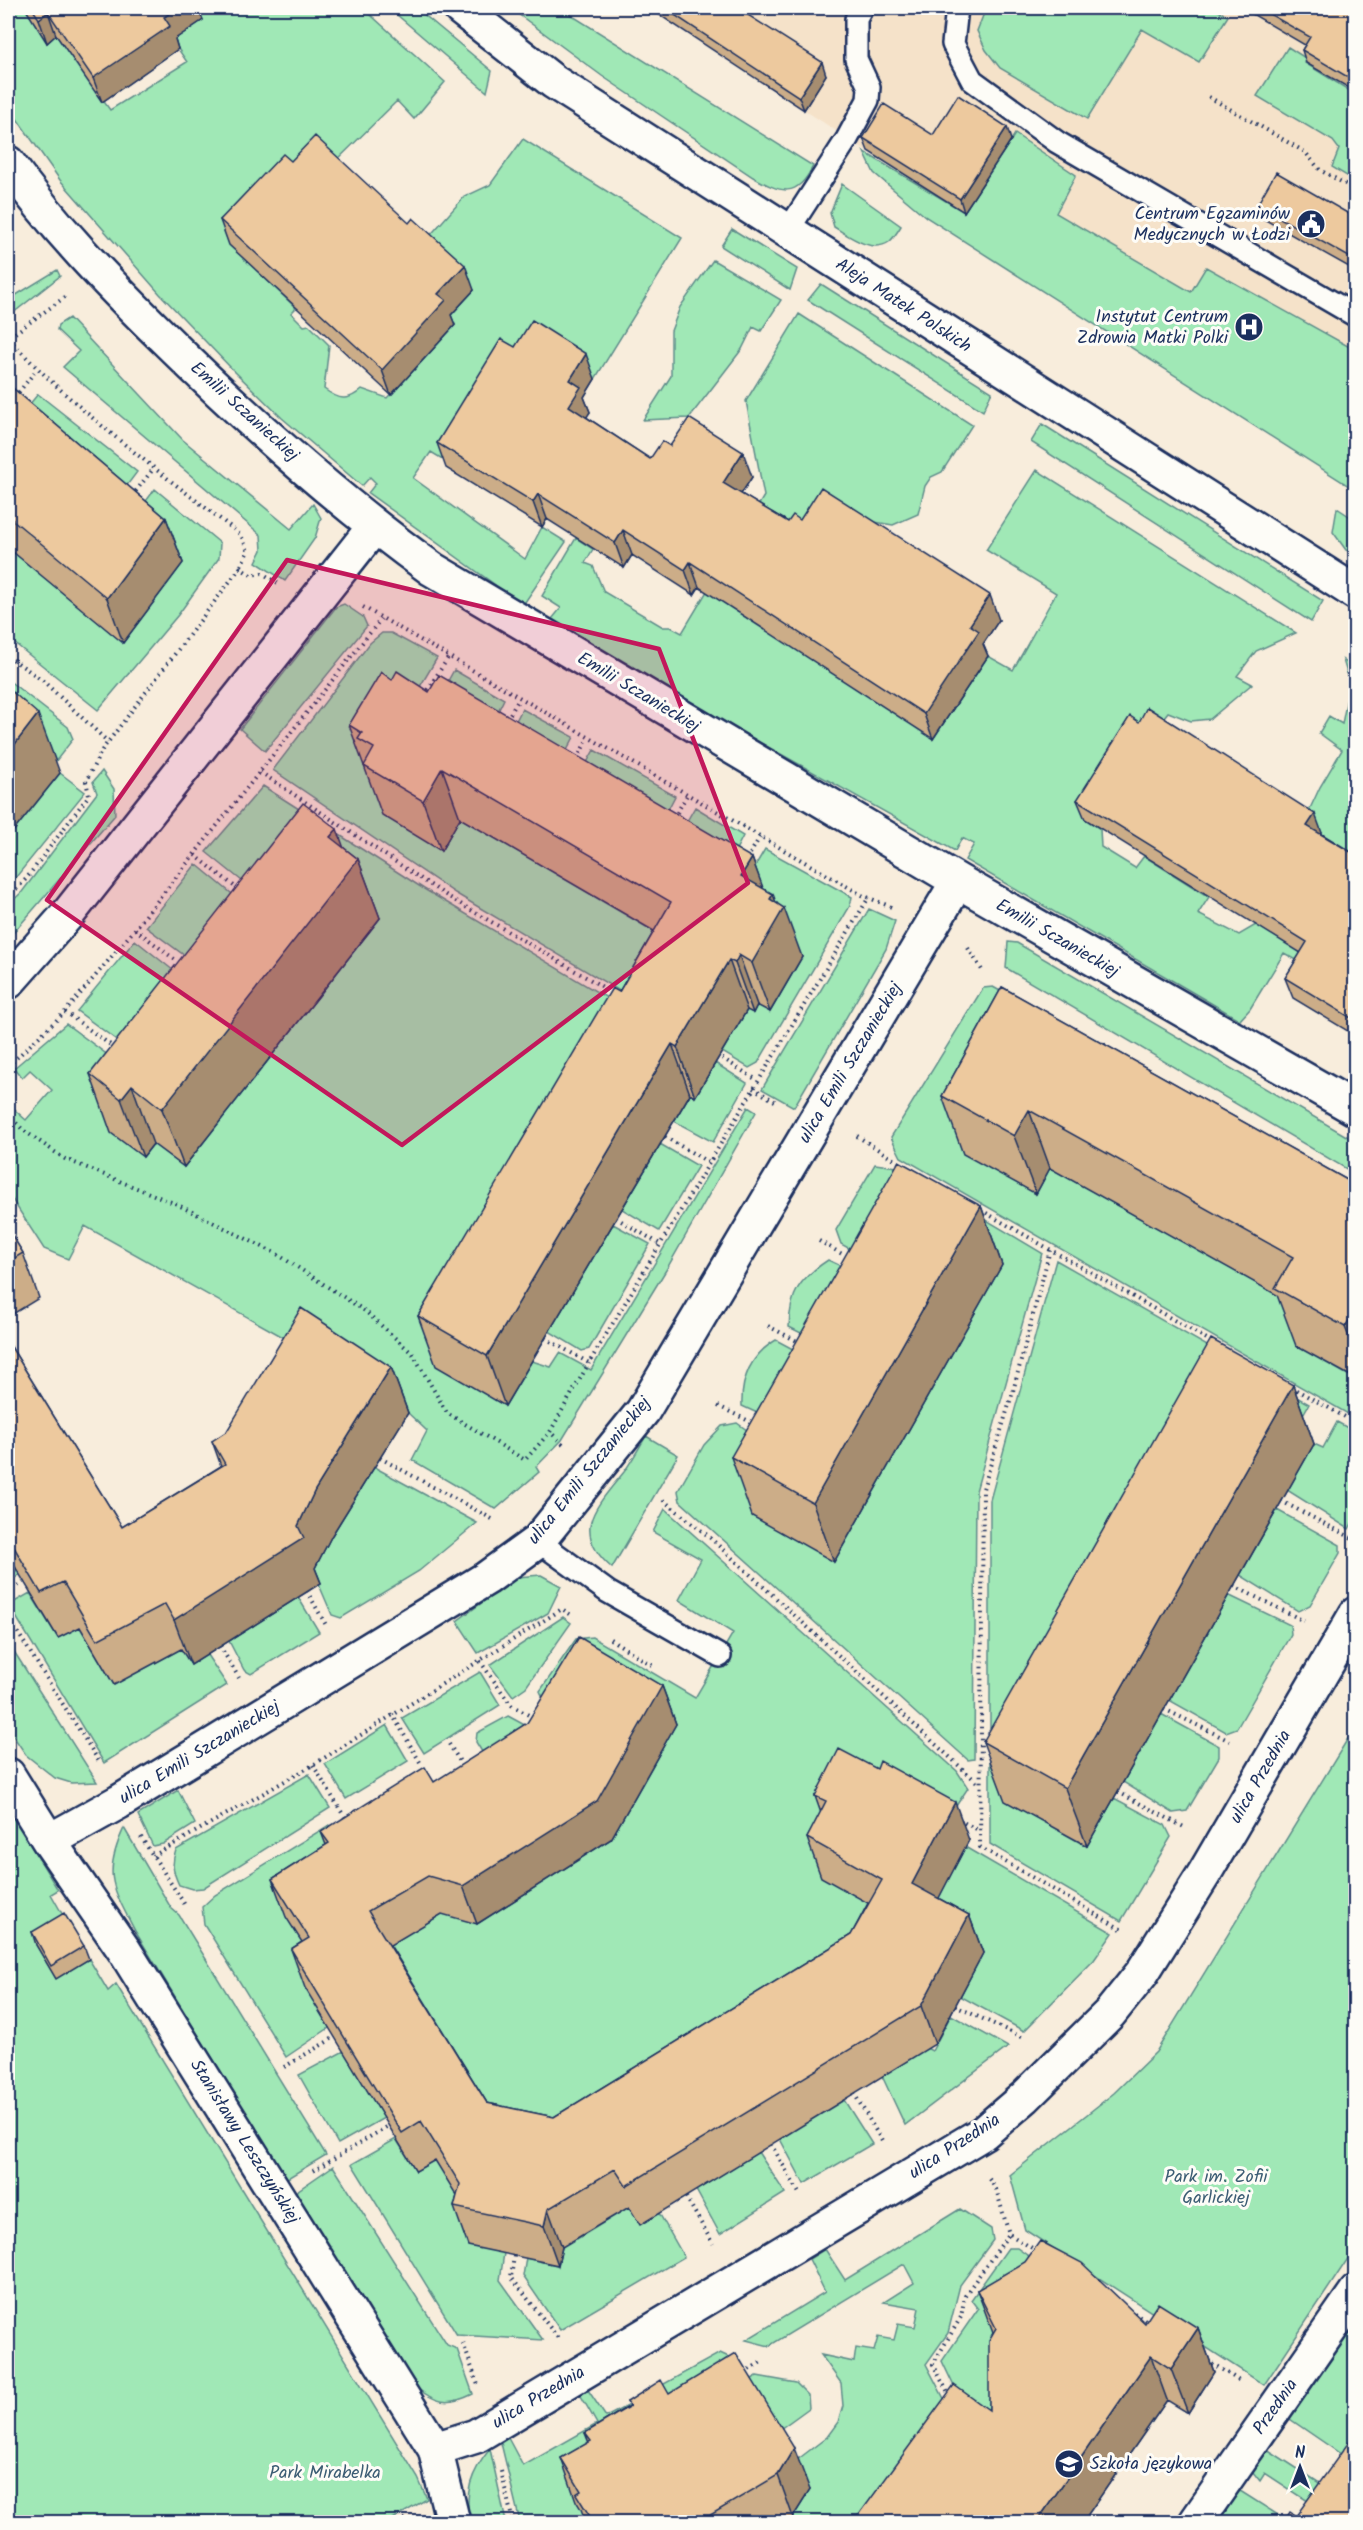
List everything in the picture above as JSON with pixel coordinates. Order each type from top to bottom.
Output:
[{"type":"street","name":"Aleja Matek Polskich","points":[[460,8],[554,82],[1356,593]]},
{"type":"street","name":"Emilii Sczanieckiej","points":[[9,170],[96,271],[219,393],[374,528],[442,575],[958,881],[1356,1109]]},
{"type":"street","points":[[8,982],[68,914],[374,528]]},
{"type":"street","name":"ulica Emili Szczanieckiej","points":[[49,1841],[119,1802],[487,1578],[538,1541],[643,1411],[958,881]]},
{"type":"street","name":"ulica Przednia","points":[[435,2449],[476,2436],[983,2133],[1026,2097],[1110,2013],[1142,1973],[1204,1874],[1356,1614]]},
{"type":"street","name":"Stanisławy Leszczyńskiej","points":[[8,1775],[49,1841],[124,1950],[435,2449],[453,2523]]},
{"type":"street","name":"Przednia","points":[[1196,2523],[1356,2292]]},
{"type":"lane","points":[[788,232],[847,140],[867,100],[869,87],[856,59],[856,19],[862,8]]},
{"type":"lane","points":[[957,8],[953,44],[972,80],[1057,142],[1356,316]]},
{"type":"lane","points":[[538,1541],[608,1592],[720,1656]]},
{"type":"path","points":[[1209,97],[1305,152],[1320,170],[1356,190]]},
{"type":"path","points":[[8,898],[26,879],[89,795],[86,781],[108,742],[240,568],[248,551],[241,535],[154,468],[37,369],[8,338],[44,313],[96,271]]},
{"type":"path","points":[[13,400],[37,369]]},
{"type":"path","points":[[127,502],[154,468]]},
{"type":"path","points":[[240,568],[251,575],[262,573],[287,589],[330,584],[381,619],[760,837],[868,897],[934,924],[964,943],[982,970]]},
{"type":"path","points":[[8,1066],[65,1012],[135,929],[381,619]]},
{"type":"path","points":[[8,656],[42,680],[108,742]]},
{"type":"path","points":[[423,697],[448,658]]},
{"type":"path","points":[[503,726],[519,699]]},
{"type":"path","points":[[572,767],[588,738]]},
{"type":"path","points":[[261,772],[447,896],[618,996]]},
{"type":"path","points":[[671,824],[687,795]]},
{"type":"path","points":[[743,865],[760,837]]},
{"type":"path","points":[[195,855],[241,891]]},
{"type":"path","points":[[8,1114],[23,1130],[65,1159],[176,1204],[267,1249],[365,1311],[413,1354],[447,1413],[525,1460],[550,1432],[708,1162],[868,897]]},
{"type":"path","points":[[135,929],[192,972]]},
{"type":"path","points":[[65,1012],[119,1051]]},
{"type":"path","points":[[1095,1059],[1106,1038]]},
{"type":"path","points":[[708,1050],[757,1080]]},
{"type":"path","points":[[665,1137],[708,1162]]},
{"type":"path","points":[[875,1146],[910,1169]]},
{"type":"path","points":[[980,1210],[1218,1346]]},
{"type":"path","points":[[616,1218],[660,1244]]},
{"type":"path","points":[[819,1241],[857,1263]]},
{"type":"path","points":[[1050,1250],[1012,1395],[983,1489],[980,1847],[1126,1933]]},
{"type":"path","points":[[768,1326],[808,1347]]},
{"type":"path","points":[[545,1338],[589,1363]]},
{"type":"path","points":[[1287,1384],[1356,1423]]},
{"type":"path","points":[[718,1406],[765,1430]]},
{"type":"path","points":[[550,1432],[571,1451]]},
{"type":"path","points":[[380,1458],[500,1523]]},
{"type":"path","points":[[663,1500],[707,1535],[980,1785]]},
{"type":"path","points":[[1281,1501],[1356,1540]]},
{"type":"path","points":[[8,1593],[23,1582]]},
{"type":"path","points":[[1234,1586],[1307,1623]]},
{"type":"path","points":[[307,1591],[327,1628]]},
{"type":"path","points":[[153,1856],[314,1765],[562,1609],[576,1618]]},
{"type":"path","points":[[8,1617],[102,1768],[119,1802],[185,1905]]},
{"type":"path","points":[[603,1635],[652,1665]]},
{"type":"path","points":[[220,1646],[244,1687]]},
{"type":"path","points":[[480,1661],[511,1705],[540,1721]]},
{"type":"path","points":[[1164,1709],[1236,1744]]},
{"type":"path","points":[[393,1714],[420,1762]]},
{"type":"path","points":[[448,1744],[466,1771]]},
{"type":"path","points":[[314,1765],[353,1831]]},
{"type":"path","points":[[1118,1792],[1188,1828]]},
{"type":"path","points":[[949,1816],[980,1831]]},
{"type":"path","points":[[955,2006],[1031,2041]]},
{"type":"path","points":[[284,2067],[335,2037]]},
{"type":"path","points":[[854,2093],[886,2149]]},
{"type":"path","points":[[276,2193],[388,2126]]},
{"type":"path","points":[[771,2144],[803,2198]]},
{"type":"path","points":[[963,2144],[996,2189],[1009,2235],[1041,2253]]},
{"type":"path","points":[[686,2197],[716,2250]]},
{"type":"path","points":[[952,2401],[933,2364],[961,2317],[965,2295],[1009,2235]]},
{"type":"path","points":[[514,2256],[511,2277],[554,2335],[566,2344]]},
{"type":"path","points":[[1131,2312],[1152,2325]]},
{"type":"path","points":[[1202,2357],[1242,2383]]},
{"type":"path","points":[[742,2374],[763,2361]]},
{"type":"highlighted area","points":[[287,560],[659,649],[748,883],[402,1145],[47,900]]},
{"type":"shaded area","name":"Instytut Centrum Zdrowia Matki Polki","points":[[649,8],[1355,8],[1355,465],[804,110]]},
{"type":"green space","points":[[8,8],[25,8],[47,42],[56,35],[110,110],[187,62],[172,40],[194,8],[363,8],[445,82],[414,119],[397,101],[330,167],[230,245],[296,308],[291,313],[304,326],[309,325],[329,345],[324,389],[339,397],[348,398],[362,389],[387,398],[454,325],[448,319],[427,239],[464,197],[490,185],[523,139],[682,238],[595,379],[541,345],[449,463],[431,452],[413,478],[525,559],[542,527],[566,542],[523,605],[368,493],[376,483],[370,477],[362,486],[282,418],[160,294],[60,180],[8,106]]},
{"type":"green space","points":[[389,8],[416,8],[492,71],[487,92]]},
{"type":"green space","points":[[510,8],[560,8],[813,166],[801,184],[794,188],[788,190],[772,187],[753,177],[602,76]]},
{"type":"green space","points":[[986,8],[1213,8],[1228,16],[1199,62],[1142,29],[1087,119],[1000,68],[986,50],[977,31]]},
{"type":"green space","points":[[1288,47],[1307,59],[1305,63],[1355,94],[1355,181],[1332,167],[1339,149],[1333,141],[1257,96]]},
{"type":"green space","points":[[1015,134],[1076,175],[1056,213],[1191,292],[1206,267],[1355,350],[1355,490],[926,217],[874,173],[864,152],[964,212]]},
{"type":"green space","points":[[842,184],[901,226],[889,242],[875,246],[868,245],[834,227],[830,213]]},
{"type":"green space","points":[[732,229],[797,269],[790,290],[721,246]]},
{"type":"green space","points":[[713,260],[781,300],[761,331],[753,327],[742,349],[689,418],[643,420],[671,376],[671,331],[680,307]]},
{"type":"green space","points":[[57,270],[60,276],[8,317],[8,300]]},
{"type":"green space","points":[[821,284],[992,392],[983,411],[808,300]]},
{"type":"green space","points":[[799,314],[972,425],[942,472],[931,477],[925,486],[918,514],[893,525],[868,521],[933,739],[988,656],[1013,670],[1056,593],[986,550],[1037,470],[1296,633],[1256,651],[1237,676],[1252,684],[1210,719],[1191,721],[1168,712],[1085,819],[1100,829],[1101,847],[1135,868],[1144,856],[1209,897],[1198,914],[1239,935],[1256,925],[1320,787],[1342,750],[1319,733],[1329,716],[1342,724],[1350,683],[1343,660],[1355,669],[1355,893],[1311,968],[1284,953],[1250,1009],[1240,1020],[965,860],[974,844],[962,838],[955,851],[682,699],[552,619],[561,608],[542,596],[576,538],[593,549],[585,563],[593,566],[604,592],[663,627],[671,627],[682,633],[764,496],[746,401]]},
{"type":"green space","points":[[69,318],[183,440],[291,529],[313,504],[321,518],[315,538],[285,581],[256,562],[262,550],[261,535],[63,367],[79,351],[57,330],[58,325]]},
{"type":"green space","points":[[38,394],[137,472],[113,504],[15,422]]},
{"type":"green space","points":[[1042,424],[1323,601],[1311,622],[1031,442]]},
{"type":"green space","points":[[155,489],[220,543],[219,558],[178,615],[98,710],[8,638],[8,548],[119,639],[132,520]]},
{"type":"green space","points":[[1337,508],[1355,520],[1355,553],[1346,550],[1333,532]]},
{"type":"green space","points":[[344,604],[363,617],[367,626],[265,751],[240,729],[336,607]]},
{"type":"green space","points":[[382,633],[391,633],[437,658],[399,722],[441,850],[460,818],[689,952],[734,1002],[753,1013],[757,1005],[741,890],[765,849],[852,897],[850,906],[758,1063],[749,1068],[455,893],[273,770],[370,643]]},
{"type":"green space","points":[[454,670],[504,699],[484,740],[423,726]]},
{"type":"green space","points":[[8,680],[68,727],[73,739],[52,766],[8,728]]},
{"type":"green space","points":[[522,709],[574,737],[552,779],[501,750]]},
{"type":"green space","points":[[594,750],[675,796],[653,838],[571,791]]},
{"type":"green space","points":[[102,771],[114,789],[115,815],[8,939],[8,905],[22,892],[97,793],[93,782]]},
{"type":"green space","points":[[60,773],[85,792],[8,887],[8,838]]},
{"type":"green space","points":[[263,786],[424,889],[666,1033],[532,1361],[551,1367],[560,1353],[591,1370],[748,1107],[756,1112],[666,1270],[562,1440],[536,1467],[539,1472],[496,1509],[412,1460],[427,1431],[408,1413],[292,1342],[85,1226],[68,1259],[44,1249],[8,1193],[8,1104],[26,1120],[52,1090],[30,1070],[22,1078],[14,1068],[66,1024],[148,1085],[153,1144],[184,1167],[380,918],[283,914],[206,852]]},
{"type":"green space","points":[[695,807],[743,836],[721,879],[671,849]]},
{"type":"green space","points":[[196,864],[272,927],[226,986],[146,927]]},
{"type":"green space","points":[[869,909],[895,921],[886,949],[794,1107],[762,1089]]},
{"type":"green space","points":[[135,940],[213,1002],[159,1071],[77,1011]]},
{"type":"green space","points":[[1008,942],[1017,943],[1355,1141],[1355,1174],[1006,968]]},
{"type":"green space","points":[[993,987],[1093,1043],[1050,1168],[1314,1315],[1296,1346],[1355,1379],[1355,1418],[901,1157],[891,1137],[983,988]]},
{"type":"green space","points":[[715,1063],[747,1083],[713,1142],[674,1121],[690,1094],[695,1096]]},
{"type":"green space","points":[[660,1144],[698,1166],[659,1231],[622,1209]]},
{"type":"green space","points":[[875,1164],[897,1167],[1042,1253],[976,1491],[974,1759],[968,1760],[680,1501],[678,1491],[704,1445],[722,1426],[737,1423],[783,1456],[890,1271],[841,1244],[836,1230]]},
{"type":"green space","points":[[613,1224],[650,1244],[589,1349],[582,1351],[549,1331]]},
{"type":"green space","points":[[828,1260],[882,1285],[843,1354],[789,1327],[791,1305],[798,1288],[810,1274]]},
{"type":"green space","points":[[1056,1260],[1309,1404],[1293,1432],[1005,1800],[1086,1846],[1114,1798],[1165,1825],[1171,1837],[1121,1921],[990,1844],[990,1500]]},
{"type":"green space","points":[[776,1340],[834,1371],[796,1431],[742,1406],[743,1386],[749,1368],[760,1353]]},
{"type":"green space","points":[[1337,1422],[1355,1432],[1355,1518],[1349,1529],[1287,1490],[1314,1444],[1323,1448]]},
{"type":"green space","points":[[646,1436],[678,1455],[612,1568],[599,1555],[592,1542],[590,1530],[592,1519],[597,1508],[627,1468]]},
{"type":"green space","points":[[374,1467],[477,1523],[419,1571],[341,1618],[332,1615],[308,1559],[332,1535]]},
{"type":"green space","points":[[665,1509],[957,1771],[968,1788],[952,1812],[896,1919],[590,2142],[493,2139],[382,1949],[444,1913],[549,1710],[540,1691],[576,1639],[592,1637],[695,1698],[733,1633],[679,1600],[701,1559],[653,1532]]},
{"type":"green space","points":[[1277,1510],[1340,1545],[1340,1553],[1310,1605],[1298,1611],[1240,1575]]},
{"type":"green space","points":[[8,1555],[19,1575],[8,1583]]},
{"type":"green space","points":[[541,1575],[561,1586],[548,1613],[478,1653],[457,1621],[517,1577]]},
{"type":"green space","points":[[30,1593],[58,1638],[80,1627],[114,1685],[181,1649],[207,1655],[227,1685],[104,1763],[9,1605]]},
{"type":"green space","points":[[1228,1595],[1290,1625],[1291,1634],[1237,1728],[1226,1732],[1169,1700]]},
{"type":"green space","points":[[298,1597],[319,1632],[251,1674],[244,1670],[229,1641]]},
{"type":"green space","points":[[563,1617],[571,1623],[526,1687],[513,1696],[490,1665]]},
{"type":"green space","points":[[8,1642],[97,1782],[71,1783],[55,1778],[26,1755],[8,1728]]},
{"type":"green space","points":[[480,1672],[500,1705],[424,1753],[402,1718]]},
{"type":"green space","points":[[1161,1714],[1219,1746],[1219,1757],[1187,1811],[1173,1813],[1123,1782]]},
{"type":"green space","points":[[508,1716],[554,1741],[503,1786],[476,1742],[477,1733]]},
{"type":"green space","points":[[387,1725],[408,1761],[346,1799],[325,1764]]},
{"type":"green space","name":"Park im. Zofii Garlickiej","points":[[1355,1727],[1355,2248],[1264,2385],[1025,2230],[1010,2175],[1114,2093],[1156,2052]]},
{"type":"green space","points":[[309,1774],[330,1808],[203,1888],[192,1889],[179,1885],[173,1868],[176,1850]]},
{"type":"green space","points":[[178,1790],[195,1824],[163,1844],[153,1846],[138,1815]]},
{"type":"green space","name":"Park Mirabelka","points":[[8,1808],[58,1890],[51,1894],[69,1926],[36,1945],[56,1978],[89,1959],[108,1991],[116,1984],[418,2478],[427,2499],[388,2522],[8,2522]]},
{"type":"green space","points":[[329,1825],[337,1828],[323,1976],[329,2028],[286,2057],[204,1924],[202,1907],[215,1895]]},
{"type":"green space","points":[[124,1828],[171,1908],[179,1915],[326,2155],[286,2179],[135,1931],[121,1903],[113,1881],[112,1870],[117,1844]]},
{"type":"green space","points":[[965,1847],[1113,1933],[1094,1960],[1024,2031],[960,1996],[926,1923]]},
{"type":"green space","points":[[951,2015],[1008,2047],[905,2125],[882,2076],[896,2032],[932,2051]]},
{"type":"green space","points":[[344,2051],[384,2118],[338,2144],[299,2075]]},
{"type":"green space","points":[[844,2100],[872,2144],[804,2184],[780,2139]]},
{"type":"green space","points":[[396,2139],[416,2171],[435,2160],[504,2253],[500,2280],[543,2340],[457,2335],[352,2164]]},
{"type":"green space","points":[[758,2152],[785,2193],[720,2234],[696,2190]]},
{"type":"green space","points":[[333,2166],[447,2345],[457,2349],[473,2394],[449,2402],[435,2399],[414,2386],[294,2193]]},
{"type":"green space","points":[[629,2207],[640,2224],[659,2213],[684,2257],[560,2330],[523,2276],[526,2258],[557,2265],[565,2234],[577,2239]]},
{"type":"green space","points":[[960,2209],[991,2229],[993,2240],[960,2285],[948,2333],[926,2364],[964,2437],[902,2522],[785,2522],[793,2517],[793,2463],[827,2437],[838,2422],[843,2406],[841,2383],[821,2355],[854,2362],[856,2348],[874,2351],[878,2337],[894,2340],[898,2324],[915,2327],[919,2308],[884,2302],[914,2283],[904,2264],[769,2346],[746,2340],[825,2292],[809,2259],[825,2249],[845,2280]]},
{"type":"green space","points":[[1008,2248],[1017,2248],[1061,2279],[1020,2414],[970,2420],[942,2361],[978,2309],[971,2300]]},
{"type":"green space","points":[[1355,2320],[1355,2455],[1351,2461],[1287,2417]]},
{"type":"green space","points":[[720,2353],[731,2358],[669,2415],[653,2390]]},
{"type":"green space","points":[[757,2376],[796,2383],[808,2395],[809,2408],[773,2434],[676,2423]]},
{"type":"green space","points":[[588,2390],[606,2417],[642,2398],[589,2522],[520,2522],[501,2443],[508,2438],[523,2466],[597,2424],[580,2394]]},
{"type":"green space","points":[[490,2449],[506,2522],[470,2522],[468,2502],[471,2483],[478,2466]]},
{"type":"green space","points":[[1267,2449],[1355,2506],[1340,2522],[1265,2473],[1260,2481],[1252,2471]]},
{"type":"green space","points":[[1237,2489],[1289,2522],[1215,2522]]},
{"type":"building","points":[[32,8],[178,8],[164,17],[170,26],[93,78],[48,12],[39,19]]},
{"type":"building","points":[[664,8],[737,8],[822,62],[799,97]]},
{"type":"building","points":[[1259,8],[1356,8],[1356,82],[1302,50],[1310,37]]},
{"type":"building","points":[[958,95],[1007,127],[960,199],[863,138],[884,104],[933,135]]},
{"type":"building","points":[[315,136],[409,223],[413,218],[465,265],[438,294],[446,300],[382,370],[220,220],[283,154],[291,161]]},
{"type":"building","name":"Centrum Egzaminów Medycznych w Łodzi","points":[[1276,172],[1356,218],[1356,261],[1257,205]]},
{"type":"building","points":[[532,320],[586,354],[570,380],[581,387],[569,406],[650,459],[662,441],[670,446],[689,418],[743,452],[723,483],[788,522],[793,515],[800,520],[821,487],[990,595],[970,625],[979,631],[924,714],[690,562],[685,570],[623,530],[615,543],[538,494],[533,502],[437,443],[501,339],[515,347]]},
{"type":"building","points":[[8,384],[166,518],[107,598],[8,516]]},
{"type":"building","points":[[397,671],[429,692],[439,675],[752,858],[741,876],[773,894],[770,899],[784,908],[752,963],[739,955],[735,963],[729,960],[677,1047],[672,1044],[487,1356],[418,1316],[612,988],[619,992],[671,902],[442,768],[423,801],[364,766],[374,748],[358,739],[362,733],[349,725],[381,672],[392,680]]},
{"type":"building","points":[[8,688],[38,714],[8,753]]},
{"type":"building","points":[[1147,707],[1315,814],[1307,826],[1356,855],[1356,1021],[1285,978],[1307,942],[1077,800],[1130,716],[1139,722]]},
{"type":"building","points":[[303,803],[337,829],[330,837],[358,859],[162,1109],[132,1085],[121,1099],[90,1074]]},
{"type":"building","points":[[1002,987],[1356,1185],[1356,1309],[1345,1327],[1275,1288],[1293,1257],[1029,1110],[1014,1136],[942,1096]]},
{"type":"building","points":[[899,1161],[981,1206],[813,1503],[731,1457]]},
{"type":"building","points":[[8,1229],[23,1253],[8,1262]]},
{"type":"building","points":[[301,1308],[391,1367],[315,1490],[298,1526],[304,1538],[174,1620],[165,1604],[97,1640],[63,1582],[41,1593],[8,1537],[8,1342],[122,1527],[225,1464],[212,1441],[227,1431]]},
{"type":"building","points":[[1211,1339],[1293,1385],[1065,1788],[983,1742]]},
{"type":"building","points":[[579,1637],[662,1686],[597,1801],[463,1886],[428,1876],[368,1911],[487,2103],[554,2117],[851,1935],[882,1880],[807,1838],[826,1801],[815,1796],[839,1749],[877,1769],[880,1761],[955,1802],[912,1884],[969,1915],[921,2006],[626,2186],[615,2169],[548,2209],[544,2226],[454,2207],[460,2184],[421,2121],[402,2133],[291,1949],[309,1938],[272,1879],[329,1843],[321,1832],[425,1767],[434,1782],[527,1723]]},
{"type":"building","points":[[64,1913],[84,1946],[51,1966],[32,1932]]},
{"type":"building","points":[[1040,2241],[1082,2263],[1145,2323],[1158,2303],[1198,2328],[1171,2369],[1151,2356],[1036,2523],[853,2523],[954,2385],[989,2410],[989,2340],[996,2328],[977,2290],[1025,2262]]},
{"type":"building","points":[[736,2353],[794,2448],[778,2475],[697,2523],[594,2523],[576,2494],[581,2491],[561,2458],[591,2441],[585,2433],[630,2406],[627,2402],[661,2380],[669,2394]]},
{"type":"building","points":[[1356,2432],[1356,2523],[1283,2523],[1290,2512],[1296,2516]]},
{"type":"place","name":"Centrum Egzaminów Medycznych w Łodzi","points":[[1311,224]]},
{"type":"place","name":"Instytut Centrum Zdrowia Matki Polki","points":[[1249,327]]},
{"type":"place","name":"Szkoła językowa","points":[[1069,2464]]}]
